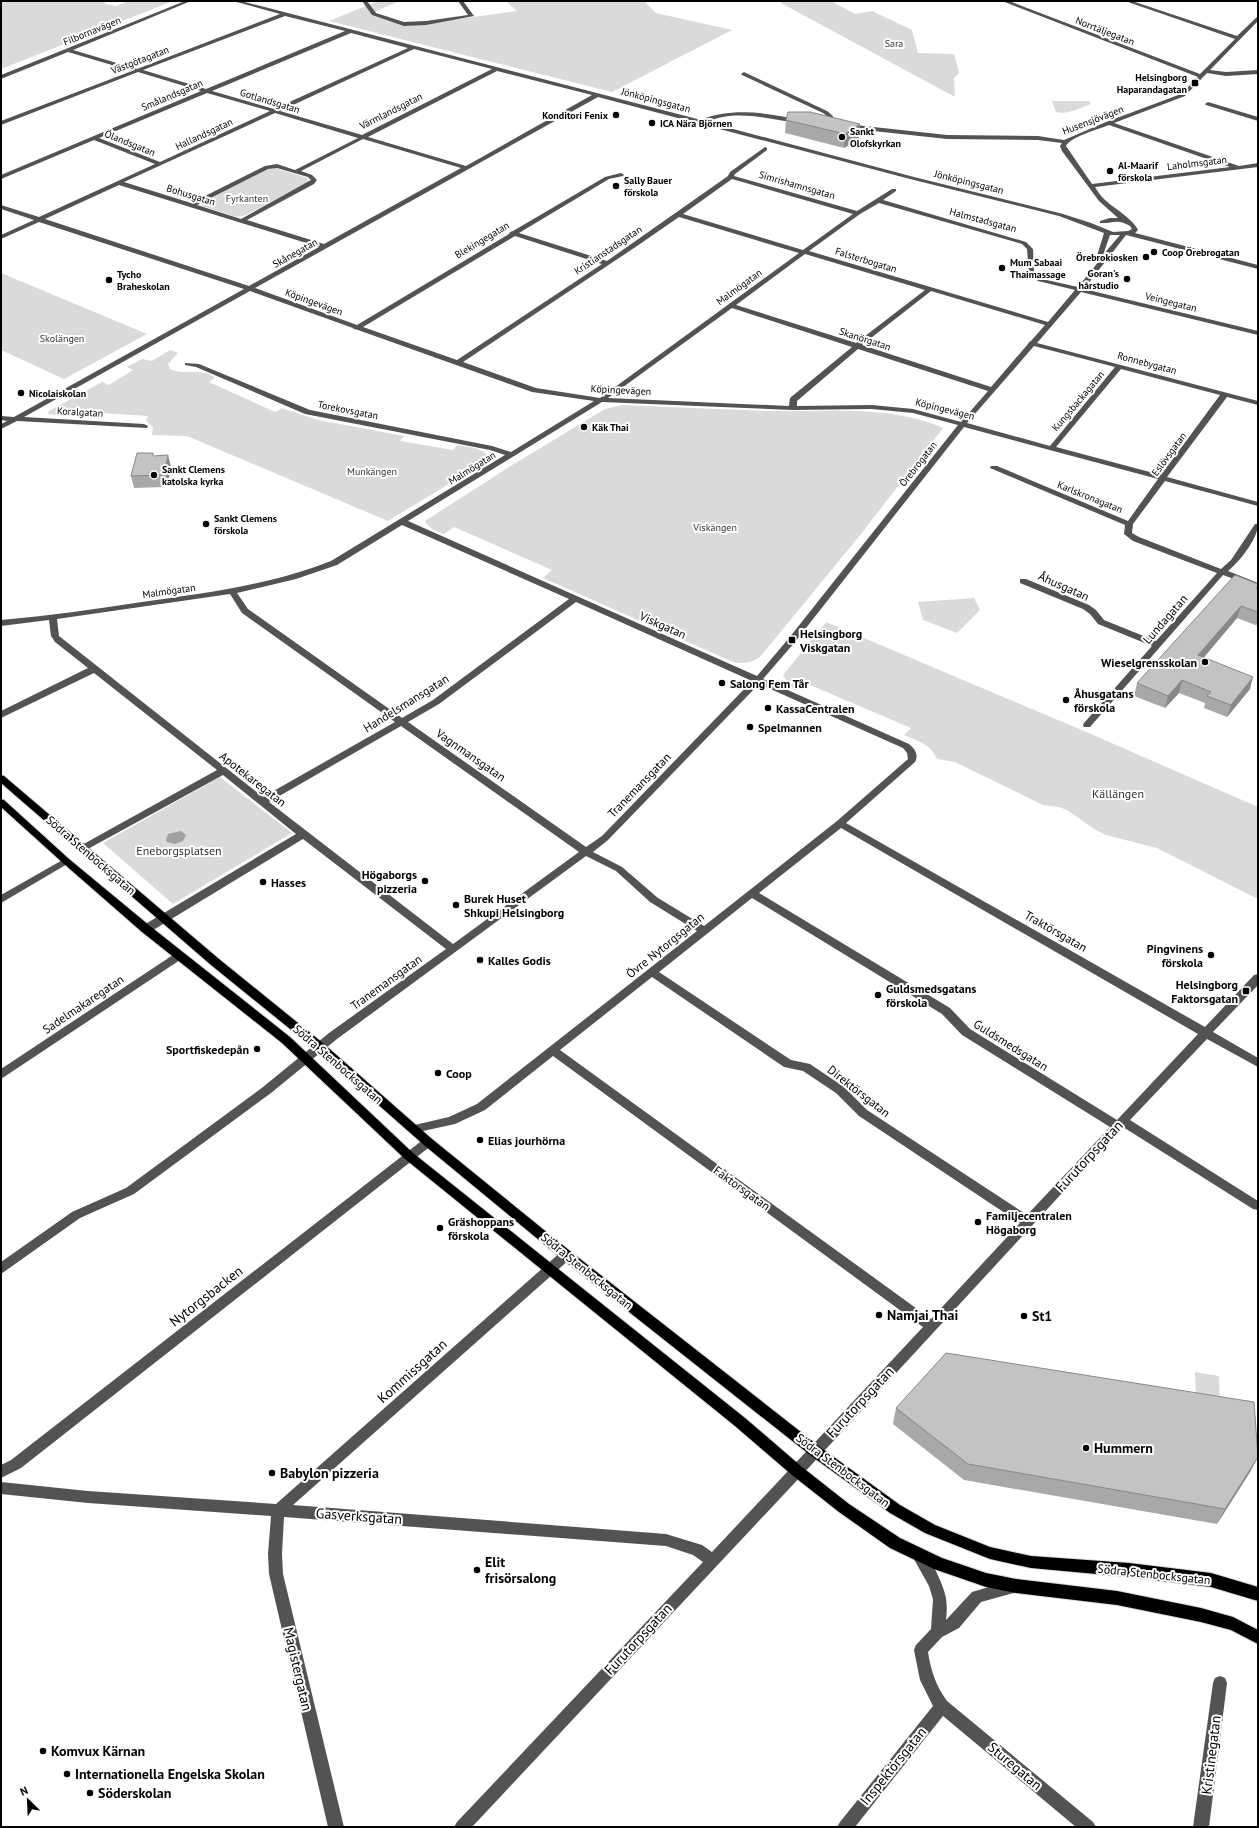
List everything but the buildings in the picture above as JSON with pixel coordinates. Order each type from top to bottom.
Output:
[{"type":"main road","name":"Södra Stenbocksgatan","points":[[1,778],[215,962],[320,1047],[428,1142],[566,1255],[815,1451],[863,1487],[901,1512],[950,1538],[990,1553],[1030,1562],[1129,1570],[1211,1580],[1258,1594]]},
{"type":"main road","name":"Södra Stenbocksgatan","points":[[1,802],[66,861],[146,929],[286,1040],[410,1156],[740,1422],[797,1471],[844,1508],[895,1542],[963,1574],[1016,1586],[1117,1598],[1194,1613],[1233,1624],[1258,1637]]},
{"type":"street","name":"Filbornavägen","points":[[1,77],[189,1]]},
{"type":"street","name":"Jönköpingsgatan","points":[[235,1],[702,122],[846,161],[1072,218],[1105,231],[1127,234]]},
{"type":"street","points":[[364,1],[371,11],[383,18],[409,24],[471,16],[460,1]]},
{"type":"street","name":"Norrtäljegatan","points":[[1004,1],[1167,65],[1203,73],[1226,74],[1258,72]]},
{"type":"street","points":[[1127,1],[1237,38]]},
{"type":"street","name":"Västgötagatan","points":[[1,123],[285,14]]},
{"type":"street","name":"Husensjövägen","points":[[744,74],[824,111],[830,116],[825,124],[947,136],[1027,138],[1065,142],[1108,123],[1180,96],[1188,90],[1258,18]]},
{"type":"street","name":"Smålandsgatan","points":[[1,177],[350,31]]},
{"type":"street","name":"Hallandsgatan","points":[[1,237],[414,47]]},
{"type":"street","name":"Gotlandsgatan","points":[[68,50],[273,112],[467,168]]},
{"type":"street","name":"Värmlandsgatan","points":[[295,172],[496,69]]},
{"type":"street","name":"Skånegatan","points":[[1,427],[597,95]]},
{"type":"street","points":[[1208,104],[1258,119]]},
{"type":"street","points":[[702,122],[716,115],[729,114],[801,121]]},
{"type":"street","points":[[1251,117],[1258,116]]},
{"type":"street","points":[[1108,123],[1238,168]]},
{"type":"street","name":"Ölandsgatan","points":[[94,138],[160,164]]},
{"type":"street","points":[[1065,142],[1065,151],[1101,200],[1126,221],[1152,239]]},
{"type":"street","name":"Kristianstadsgatan","points":[[458,362],[679,215],[731,177],[732,173],[765,149]]},
{"type":"street","name":"Laholmsgatan","points":[[1090,186],[1258,165]]},
{"type":"street","points":[[192,206],[267,167],[277,166],[310,176],[314,181],[241,221]]},
{"type":"street","name":"Blekingegatan","points":[[356,328],[607,178],[621,175]]},
{"type":"street","name":"Simrishamnsgatan","points":[[731,177],[858,212]]},
{"type":"street","name":"Bohusgatan","points":[[120,183],[326,247]]},
{"type":"street","name":"Malmögatan","points":[[1,623],[53,618],[233,592],[287,580],[312,572],[351,554],[601,400],[858,212],[879,201],[894,190]]},
{"type":"street","points":[[1101,200],[1104,212],[1104,221],[1100,227],[1105,231]]},
{"type":"street","name":"Halmstadsgatan","points":[[879,201],[1022,242],[1029,247],[1030,271],[1032,275],[1044,281],[1079,290]]},
{"type":"street","name":"Köpingevägen","points":[[1,207],[249,289],[535,390],[601,400],[793,408],[872,407],[904,409],[1258,504]]},
{"type":"street","name":"Falsterbogatan","points":[[679,215],[1048,324]]},
{"type":"street","name":"Jönköpingsgatan","points":[[1072,218],[1104,221],[1116,219],[1126,221]]},
{"type":"street","name":"Örebrogatan","points":[[758,680],[818,609],[963,424],[1079,290],[1098,265],[1127,234],[1133,232],[1135,227]]},
{"type":"street","name":"Örebrogatan","points":[[1098,265],[1106,239],[1105,231]]},
{"type":"street","points":[[512,234],[607,263]]},
{"type":"street","points":[[1127,234],[1152,239],[1258,267]]},
{"type":"street","points":[[793,408],[794,400],[856,347],[930,289]]},
{"type":"street","name":"Veingegatan","points":[[1079,290],[1258,333]]},
{"type":"street","name":"Skanörgatan","points":[[731,305],[856,347],[993,390]]},
{"type":"street","name":"Ronnebygatan","points":[[1031,344],[1258,403]]},
{"type":"street","name":"Torekovsgatan","points":[[187,364],[197,366],[308,412],[492,448],[512,455]]},
{"type":"street","name":"Kungsbackagatan","points":[[1052,448],[1120,366]]},
{"type":"street","name":"Eslövsgatan","points":[[1129,524],[1225,394]]},
{"type":"street","name":"Koralgatan","points":[[1,418],[144,426]]},
{"type":"street","name":"Karlskronagatan","points":[[994,468],[1129,524],[1128,534],[1136,538],[1258,586]]},
{"type":"street","name":"Viskgatan","points":[[403,522],[906,746],[912,753]]},
{"type":"street","name":"Lundagatan","points":[[1088,725],[1222,572],[1234,562],[1258,526]]},
{"type":"street","name":"Åhusgatan","points":[[1023,581],[1086,607],[1093,612],[1101,622],[1158,645]]},
{"type":"street","name":"Vagnmansgatan","points":[[233,592],[241,606],[246,611],[586,852],[619,870],[654,900],[703,930]]},
{"type":"street","name":"Handelsmansgatan","points":[[262,802],[436,702],[575,599]]},
{"type":"street","name":"Apotekaregatan","points":[[53,618],[55,636],[58,640],[262,802],[453,949]]},
{"type":"street","points":[[1,715],[94,669]]},
{"type":"street","name":"Tranemansgatan","points":[[1,1269],[76,1215],[124,1195],[307,1059],[320,1047],[605,838],[758,680]]},
{"type":"street","name":"Övre Nytorgsgatan","points":[[414,1129],[451,1121],[481,1107],[840,823],[912,760],[912,753]]},
{"type":"street","points":[[83,848],[223,771]]},
{"type":"street","name":"Traktörsgatan","points":[[840,823],[1258,1063]]},
{"type":"street","points":[[146,929],[303,834]]},
{"type":"street","points":[[1,900],[66,861]]},
{"type":"street","name":"Guldsmedsgatan","points":[[752,893],[946,1011],[966,1032],[1258,1206]]},
{"type":"street","name":"Sadelmakaregatan","points":[[1,1075],[179,955]]},
{"type":"street","name":"Direktörsgatan","points":[[652,972],[788,1064],[806,1068],[840,1090],[863,1113],[1028,1222]]},
{"type":"street","name":"Furutorpsgatan","points":[[462,1827],[797,1471],[1120,1123],[1258,978]]},
{"type":"street","name":"Faktorsgatan","points":[[553,1051],[930,1326]]},
{"type":"street","name":"Nytorgsbacken","points":[[1,1472],[16,1464],[428,1142]]},
{"type":"street","name":"Kommissgatan","points":[[278,1510],[566,1255]]},
{"type":"street","name":"Gasverksgatan","points":[[1,1488],[88,1497],[666,1540],[697,1550],[712,1560]]},
{"type":"street","name":"Magistergatan","points":[[278,1510],[275,1554],[276,1574],[336,1827]]},
{"type":"street","points":[[918,1554],[936,1585],[940,1598],[941,1613],[937,1632]]},
{"type":"street","name":"Södra Stenbocksgatan","points":[[942,1706],[933,1695],[927,1682],[922,1663],[921,1650],[937,1632],[954,1624],[977,1597],[1016,1586]]},
{"type":"street","name":"Kristinegatan","points":[[1201,1827],[1220,1684]]},
{"type":"street","name":"Inspektörsgatan","points":[[845,1827],[942,1706]]},
{"type":"street","name":"Sturegatan","points":[[942,1706],[1088,1827]]},
{"type":"green space","points":[[1,1],[103,1],[106,4],[116,6],[129,1],[173,1],[1,69]]},
{"type":"green space","points":[[378,1],[400,1],[378,10],[371,15],[408,26],[517,11],[506,1],[644,1],[656,13],[732,30],[612,92],[329,21]]},
{"type":"green space","name":"Sara","points":[[781,1],[831,1],[855,14],[872,11],[912,30],[918,53],[954,54],[959,73],[954,78],[955,97],[781,3]]},
{"type":"green space","points":[[1052,101],[1089,101],[1091,104],[1074,111],[1060,113],[1056,112]]},
{"type":"green space","name":"Fyrkanten","points":[[275,168],[307,178],[309,182],[246,215],[237,217],[202,206],[202,203],[267,169]]},
{"type":"green space","name":"Skolängen","points":[[1,273],[147,334],[64,379],[1,350]]},
{"type":"green space","name":"Munkängen","points":[[170,350],[178,353],[168,364],[170,369],[181,372],[200,372],[211,375],[215,378],[209,382],[275,412],[282,408],[318,420],[404,436],[400,441],[453,450],[457,445],[470,447],[482,451],[489,457],[485,462],[388,521],[187,436],[152,435],[153,427],[146,421],[148,416],[70,411],[66,416],[47,414],[49,411],[102,382],[109,385],[133,370],[127,367],[142,359],[152,361]]},
{"type":"green space","name":"Viskängen","points":[[623,405],[756,411],[861,411],[903,416],[943,428],[861,534],[760,657],[750,662],[740,663],[733,662],[543,578],[552,570],[454,527],[444,534],[438,532],[431,528],[425,521],[509,467],[605,409]]},
{"type":"green space","points":[[974,598],[980,610],[957,633],[923,620],[918,602]]},
{"type":"green space","name":"Källängen","points":[[826,622],[1091,734],[1258,807],[1258,899],[1157,848],[1106,835],[1067,810],[1059,807],[1043,805],[955,762],[937,759],[928,746],[904,735],[911,728],[803,682],[795,689],[790,687],[783,675]]},
{"type":"green space","name":"Eneborgsplatsen","points":[[220,777],[292,833],[173,904],[103,843]]},
{"type":"green space","points":[[1195,1372],[1219,1376],[1220,1401],[1196,1398]]},
{"type":"shaded area","points":[[181,831],[186,835],[183,841],[175,844],[167,842],[166,840],[168,834]]},
{"type":"place","name":"Helsingborg Haparandagatan","points":[[1195,83]]},
{"type":"place","name":"Konditori Fenix","points":[[616,115]]},
{"type":"place","name":"ICA Nära Björnen","points":[[652,123]]},
{"type":"place","name":"Sankt Olofskyrkan","points":[[842,137]]},
{"type":"place","name":"Al-Maarif förskola","points":[[1110,171]]},
{"type":"place","name":"Sally Bauer förskola","points":[[616,186]]},
{"type":"place","name":"Coop Örebrogatan","points":[[1154,252]]},
{"type":"place","name":"Örebrokiosken","points":[[1146,257]]},
{"type":"place","name":"Mum Sabaai Thaimassage","points":[[1002,268]]},
{"type":"place","name":"Goran's hårstudio","points":[[1127,279]]},
{"type":"place","name":"Tycho Braheskolan","points":[[109,280]]},
{"type":"place","name":"Nicolaiskolan","points":[[21,393]]},
{"type":"place","name":"Käk Thai","points":[[584,427]]},
{"type":"place","name":"Sankt Clemens katolska kyrka","points":[[154,475]]},
{"type":"place","name":"Sankt Clemens förskola","points":[[206,524]]},
{"type":"place","name":"Helsingborg Viskgatan","points":[[792,640]]},
{"type":"place","name":"Wieselgrensskolan","points":[[1205,662]]},
{"type":"place","name":"Salong Fem Tår","points":[[722,683]]},
{"type":"place","name":"Åhusgatans förskola","points":[[1066,700]]},
{"type":"place","name":"KassaCentralen","points":[[768,708]]},
{"type":"place","name":"Spelmannen","points":[[750,727]]},
{"type":"place","name":"Högaborgs pizzeria","points":[[425,881]]},
{"type":"place","name":"Hasses","points":[[263,882]]},
{"type":"place","name":"Burek Huset Shkupi Helsingborg","points":[[456,905]]},
{"type":"place","name":"Pingvinens förskola","points":[[1211,955]]},
{"type":"place","name":"Kalles Godis","points":[[480,960]]},
{"type":"place","name":"Helsingborg Faktorsgatan","points":[[1246,991]]},
{"type":"place","name":"Guldsmedsgatans förskola","points":[[878,995]]},
{"type":"place","name":"Sportfiskedepån","points":[[257,1049]]},
{"type":"place","name":"Coop","points":[[438,1073]]},
{"type":"place","name":"Elias jourhörna","points":[[480,1140]]},
{"type":"place","name":"Familjecentralen Högaborg","points":[[978,1222]]},
{"type":"place","name":"Gräshoppans förskola","points":[[440,1228]]},
{"type":"place","name":"Namjai Thai","points":[[879,1315]]},
{"type":"place","name":"St1","points":[[1024,1316]]},
{"type":"place","name":"Hummern","points":[[1086,1448]]},
{"type":"place","name":"Babylon pizzeria","points":[[272,1473]]},
{"type":"place","name":"Elit frisörsalong","points":[[477,1570]]},
{"type":"place","name":"Komvux Kärnan","points":[[43,1751]]},
{"type":"place","name":"Internationella Engelska Skolan","points":[[67,1774]]},
{"type":"place","name":"Söderskolan","points":[[90,1793]]}]
